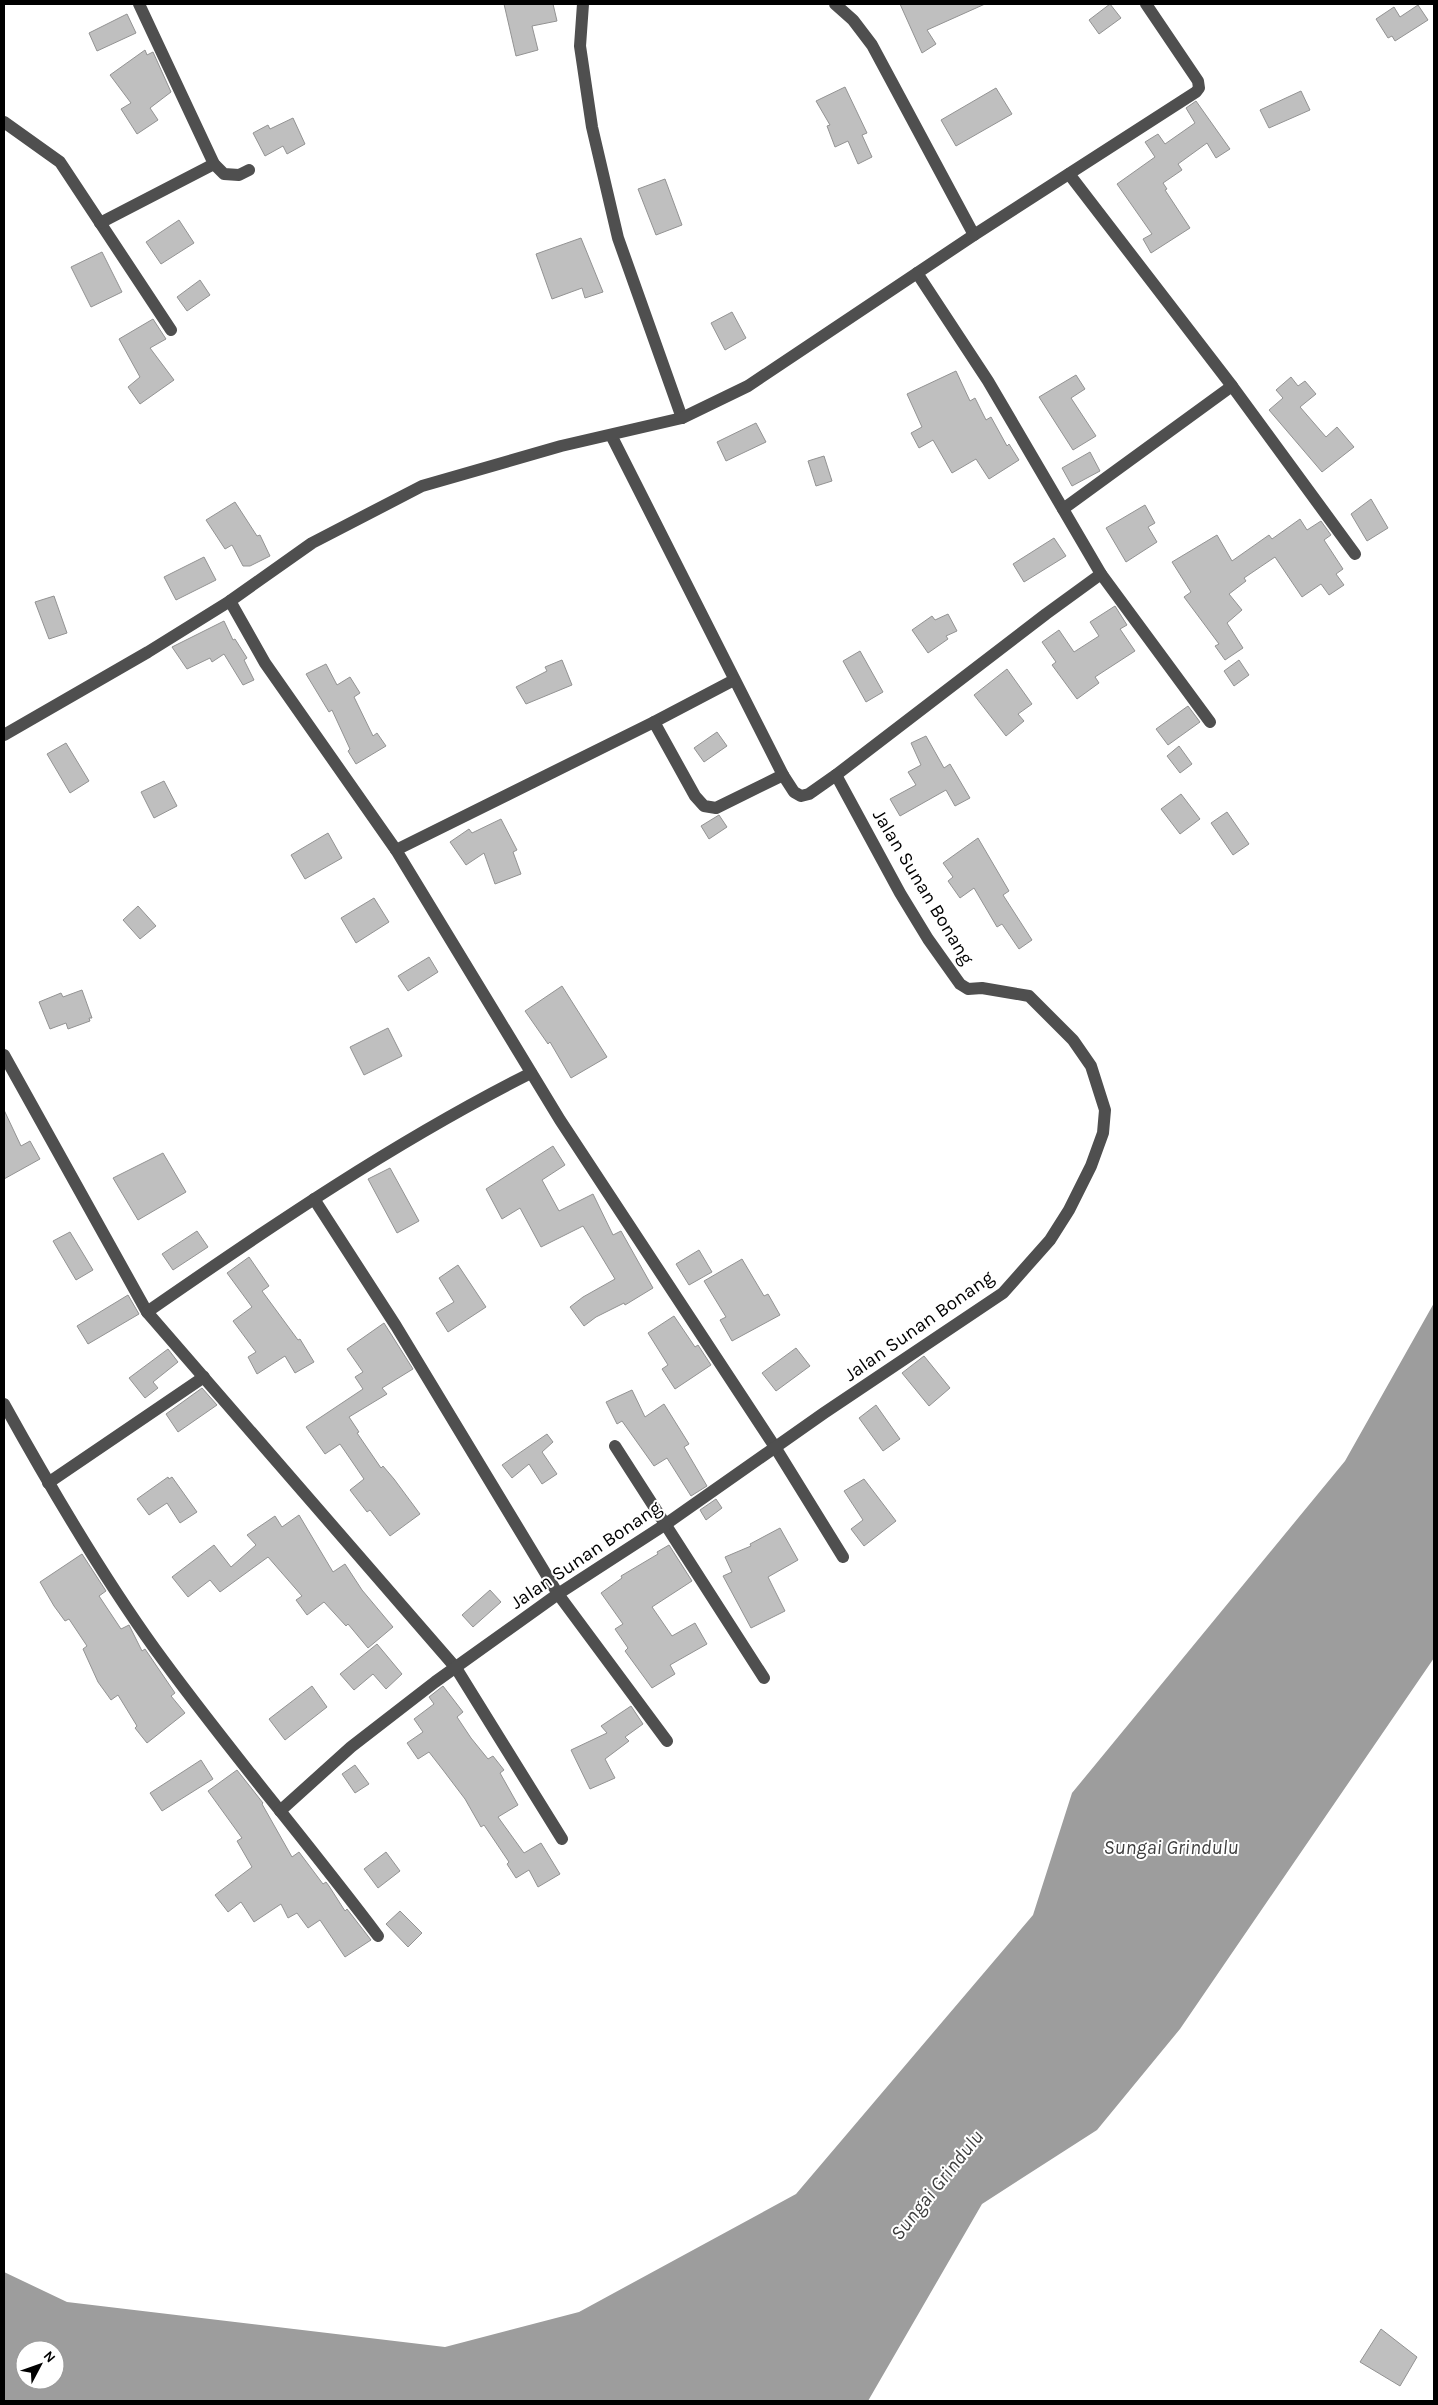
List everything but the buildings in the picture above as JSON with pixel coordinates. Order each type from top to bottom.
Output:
[{"type":"street","points":[[139,4],[214,164],[224,174],[239,175],[249,170]]},
{"type":"street","points":[[583,4],[581,55],[592,127],[618,238],[682,418]]},
{"type":"street","points":[[835,4],[853,20],[872,45],[974,235]]},
{"type":"street","points":[[4,735],[148,652],[230,601],[312,543],[422,486],[561,446],[682,418],[748,386],[1199,88],[1198,81],[1146,4]]},
{"type":"street","points":[[4,122],[60,162],[171,330]]},
{"type":"street","points":[[100,224],[214,164]]},
{"type":"street","points":[[1069,174],[1232,386],[1355,554]]},
{"type":"street","points":[[917,273],[988,381],[1101,574],[1210,722]]},
{"type":"street","points":[[1063,509],[1232,386]]},
{"type":"street","points":[[610,434],[784,775],[794,792],[801,796],[809,794],[836,775],[1101,574]]},
{"type":"street","points":[[230,601],[265,663],[396,850],[531,1073],[775,1446],[843,1557]]},
{"type":"street","points":[[396,850],[654,722],[734,680]]},
{"type":"street","points":[[654,722],[695,796],[704,806],[716,808],[784,775]]},
{"type":"street","name":"Jalan Sunan Bonang","points":[[280,1811],[351,1747],[558,1594],[666,1524],[775,1446],[1003,1293],[1050,1240],[1069,1210],[1091,1166],[1103,1133],[1105,1110],[1101,1092],[1091,1066],[1073,1040],[1029,996],[990,989],[968,988],[960,984],[928,939],[900,893],[836,775]]},
{"type":"street","points":[[4,1055],[147,1312],[456,1668],[562,1839]]},
{"type":"street","points":[[147,1312],[314,1199],[406,1141],[478,1100],[531,1073]]},
{"type":"street","points":[[314,1199],[396,1326],[558,1594],[667,1741]]},
{"type":"street","points":[[48,1483],[204,1377]]},
{"type":"street","points":[[4,1404],[48,1483],[154,1648],[378,1936]]},
{"type":"street","points":[[615,1446],[764,1678]]},
{"type":"water","name":"Sungai Grindulu","points":[[1434,1303],[1434,1658],[1180,2029],[1097,2130],[982,2204],[868,2401],[4,2401],[4,2272],[67,2302],[445,2347],[579,2312],[796,2194],[1033,1915],[1072,1793],[1345,1461]]}]
